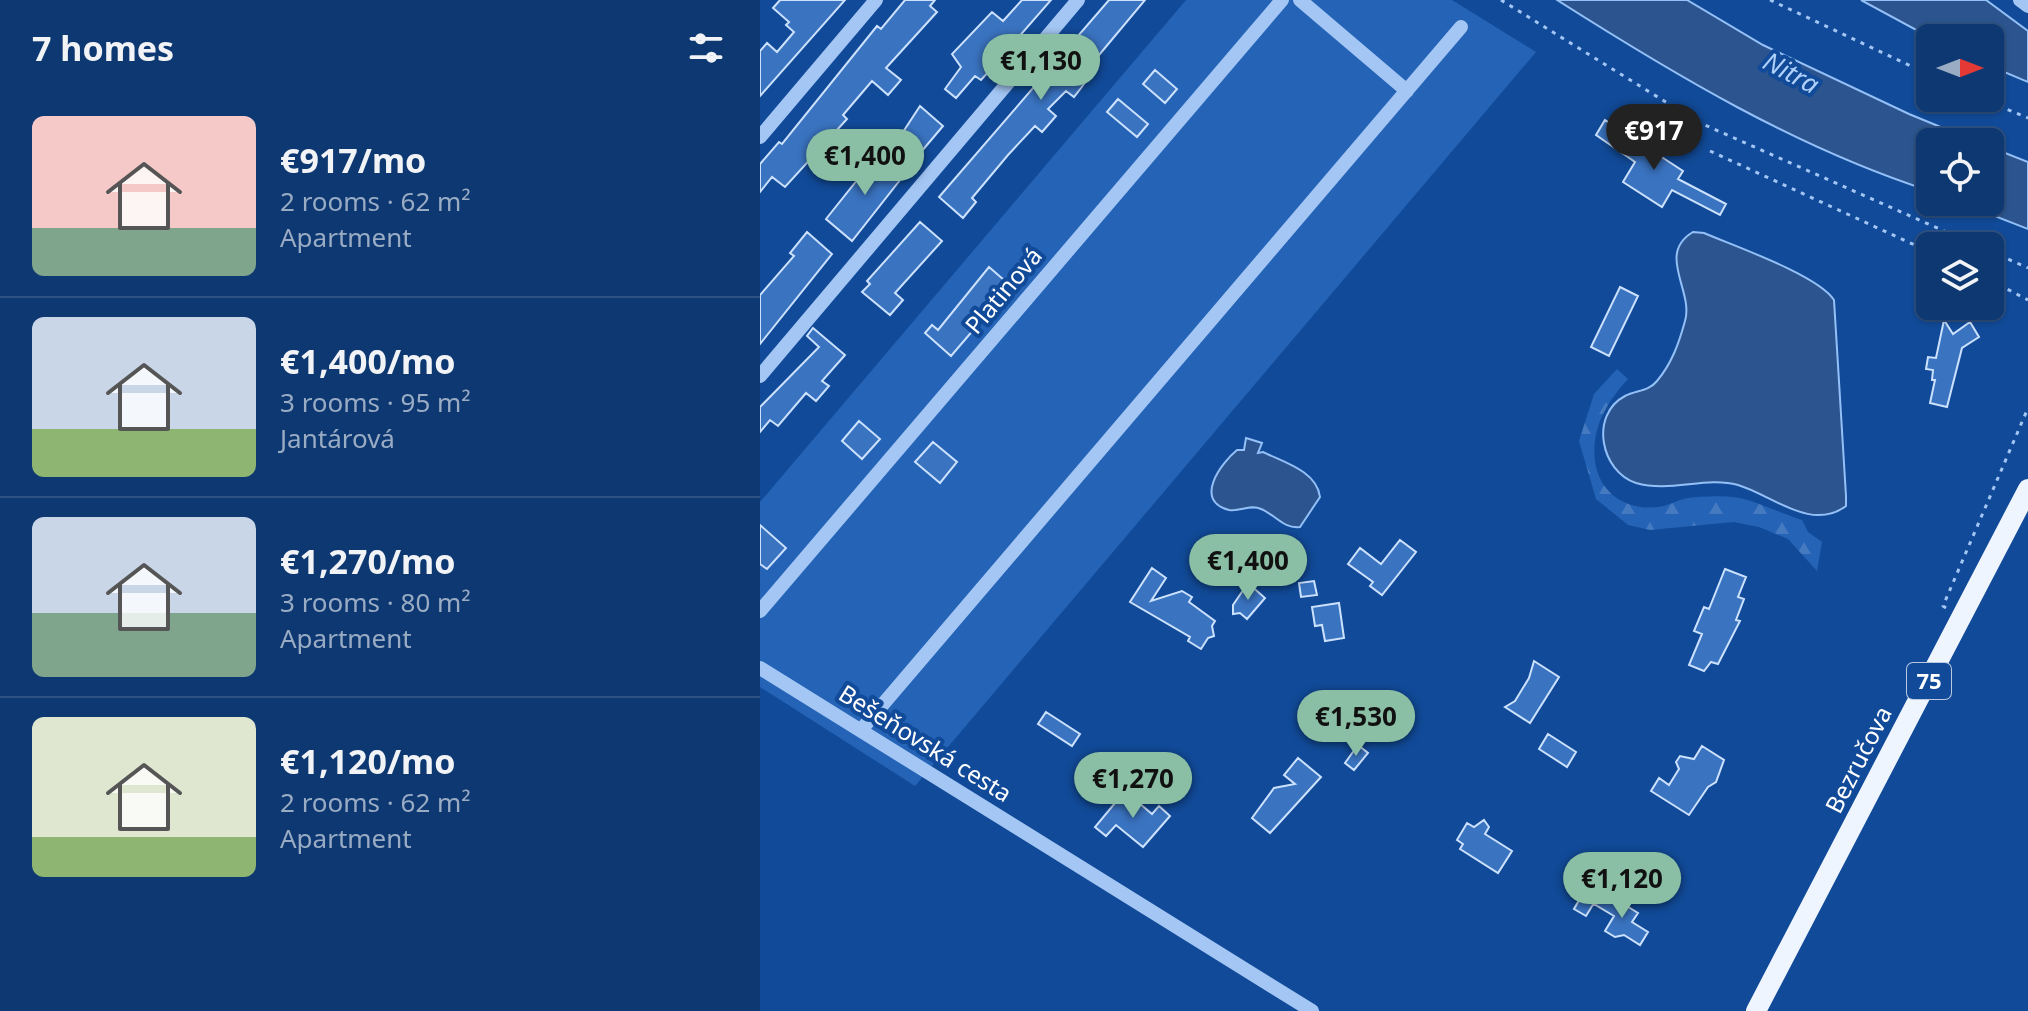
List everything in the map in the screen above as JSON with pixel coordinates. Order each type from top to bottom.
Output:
[{"type":"main road","name":"Bezručova","points":[[1756,1011],[2028,489]]},
{"type":"street","points":[[760,137],[876,0]]},
{"type":"street","points":[[760,376],[1078,0]]},
{"type":"street","name":"Platinová","points":[[760,611],[1282,0]]},
{"type":"street","points":[[1300,0],[1407,91]]},
{"type":"street","points":[[2020,0],[2028,6]]},
{"type":"street","points":[[861,730],[1461,27]]},
{"type":"street","name":"Bešeňovská cesta","points":[[760,668],[1312,1011]]},
{"type":"path","points":[[1501,0],[1698,122],[1946,232]]},
{"type":"path","points":[[1770,0],[1916,68]]},
{"type":"path","points":[[2004,108],[2028,118]]},
{"type":"path","points":[[1710,151],[1916,246]]},
{"type":"path","points":[[2004,257],[2028,268]]},
{"type":"path","points":[[2004,287],[2028,300]]},
{"type":"path","points":[[2020,294],[2028,293]]},
{"type":"path","points":[[1961,616],[1943,606],[2028,408]]},
{"type":"green space","points":[[1186,0],[1452,0],[1536,52],[915,786],[760,687],[760,502]]},
{"type":"green space","points":[[1617,369],[1628,379],[1602,417],[1594,450],[1598,473],[1609,491],[1626,503],[1647,508],[1694,497],[1738,498],[1802,520],[1808,532],[1822,542],[1817,571],[1788,539],[1759,527],[1734,522],[1650,530],[1628,525],[1596,499],[1579,441],[1594,394]]},
{"type":"water","name":"Nitra","points":[[1557,0],[1687,0],[1763,45],[1943,128],[1916,128],[1916,186],[1832,154],[1738,108]]},
{"type":"water","points":[[1861,0],[1986,0],[2028,31],[2028,82],[2004,72],[2004,24],[1916,24],[1916,30]]},
{"type":"water","points":[[2004,153],[2028,162],[2028,229],[1995,216],[2004,216]]},
{"type":"water","points":[[1693,232],[1704,233],[1794,271],[1825,290],[1834,300],[1846,506],[1833,513],[1805,513],[1726,483],[1649,486],[1636,483],[1624,477],[1608,456],[1603,429],[1607,416],[1625,396],[1653,385],[1667,367],[1677,345],[1686,309],[1678,274],[1677,251],[1682,241]]},
{"type":"water","points":[[1246,438],[1262,443],[1258,453],[1263,452],[1298,468],[1318,488],[1320,497],[1300,527],[1289,526],[1257,508],[1229,510],[1213,499],[1211,490],[1218,472],[1237,450],[1244,450]]},
{"type":"building","points":[[780,0],[845,0],[760,96],[760,51],[767,43],[777,52],[794,32],[786,25],[789,22],[773,8]]},
{"type":"building","points":[[905,0],[935,0],[930,6],[937,12],[886,68],[901,80],[888,95],[872,81],[843,115],[847,119],[785,187],[772,177],[760,192],[760,164],[779,142],[782,144],[877,26],[881,29]]},
{"type":"building","points":[[1022,0],[1051,0],[1016,40],[1011,35],[985,64],[991,69],[981,80],[975,76],[956,98],[945,89],[961,67],[952,54],[992,12],[1003,21]]},
{"type":"building","points":[[1109,0],[1145,0],[1094,61],[1098,65],[1074,97],[1066,91],[1048,109],[1056,116],[1042,132],[1035,126],[1008,155],[972,198],[976,202],[963,218],[939,197]]},
{"type":"building","points":[[1155,70],[1177,89],[1165,103],[1143,84]]},
{"type":"building","points":[[1118,99],[1148,124],[1137,137],[1107,112]]},
{"type":"building","points":[[920,106],[943,126],[921,152],[901,135]]},
{"type":"building","points":[[1605,120],[1683,171],[1678,179],[1726,204],[1720,215],[1672,190],[1662,207],[1623,182],[1635,162],[1596,135]]},
{"type":"building","points":[[878,154],[904,175],[852,241],[826,219]]},
{"type":"building","points":[[920,222],[942,241],[895,293],[903,300],[890,315],[862,292],[870,284],[867,281]]},
{"type":"building","points":[[807,232],[832,254],[760,344],[760,295],[794,256],[790,253]]},
{"type":"building","points":[[989,267],[1011,286],[951,356],[925,333],[932,325],[938,330]]},
{"type":"building","points":[[1620,287],[1638,296],[1609,356],[1591,347]]},
{"type":"building","points":[[1944,320],[1953,334],[1970,322],[1979,337],[1962,348],[1947,407],[1930,403],[1935,380],[1932,380],[1933,370],[1926,369],[1928,357],[1936,358]]},
{"type":"building","points":[[813,328],[845,355],[822,381],[829,386],[816,401],[806,393],[778,426],[770,420],[760,432],[760,407],[819,347],[807,336]]},
{"type":"building","points":[[859,421],[880,439],[862,459],[842,441]]},
{"type":"building","points":[[933,442],[957,462],[940,483],[915,462]]},
{"type":"building","points":[[760,525],[786,548],[767,569],[760,564]]},
{"type":"building","points":[[1400,540],[1416,552],[1382,595],[1370,586],[1373,582],[1348,564],[1360,548],[1381,564]]},
{"type":"building","points":[[1152,568],[1166,578],[1151,601],[1182,591],[1192,597],[1189,602],[1215,621],[1212,626],[1214,636],[1208,638],[1201,649],[1188,641],[1190,637],[1130,602]]},
{"type":"building","points":[[1725,569],[1746,577],[1738,597],[1744,599],[1736,620],[1740,621],[1718,664],[1711,662],[1704,671],[1689,665],[1702,634],[1694,631],[1704,607],[1709,609]]},
{"type":"building","points":[[1314,581],[1317,595],[1301,597],[1299,583]]},
{"type":"building","points":[[1248,583],[1265,598],[1247,619],[1240,613],[1233,614],[1233,605]]},
{"type":"building","points":[[1339,603],[1344,638],[1325,641],[1322,625],[1315,626],[1312,607]]},
{"type":"building","points":[[1534,661],[1559,677],[1530,723],[1505,707],[1515,701],[1529,678]]},
{"type":"building","points":[[1046,712],[1080,734],[1072,746],[1038,724]]},
{"type":"building","points":[[1548,734],[1576,752],[1567,767],[1539,749]]},
{"type":"building","points":[[1358,745],[1368,753],[1354,770],[1345,763]]},
{"type":"building","points":[[1702,746],[1724,760],[1716,782],[1708,787],[1689,815],[1651,791],[1659,778],[1669,785],[1679,769],[1676,762],[1680,756],[1694,759]]},
{"type":"building","points":[[1298,758],[1321,777],[1270,833],[1252,818],[1274,788],[1295,784],[1284,775]]},
{"type":"building","points":[[1125,791],[1152,814],[1159,806],[1170,816],[1143,847],[1116,825],[1106,836],[1095,827]]},
{"type":"building","points":[[1484,820],[1489,827],[1485,834],[1512,851],[1498,873],[1460,849],[1463,844],[1457,840],[1467,823],[1474,827]]},
{"type":"building","points":[[1585,890],[1597,898],[1586,916],[1574,909]]},
{"type":"building","points":[[1620,896],[1622,903],[1638,913],[1632,922],[1648,932],[1640,945],[1624,935],[1615,937],[1605,931],[1614,916],[1594,904]]}]
